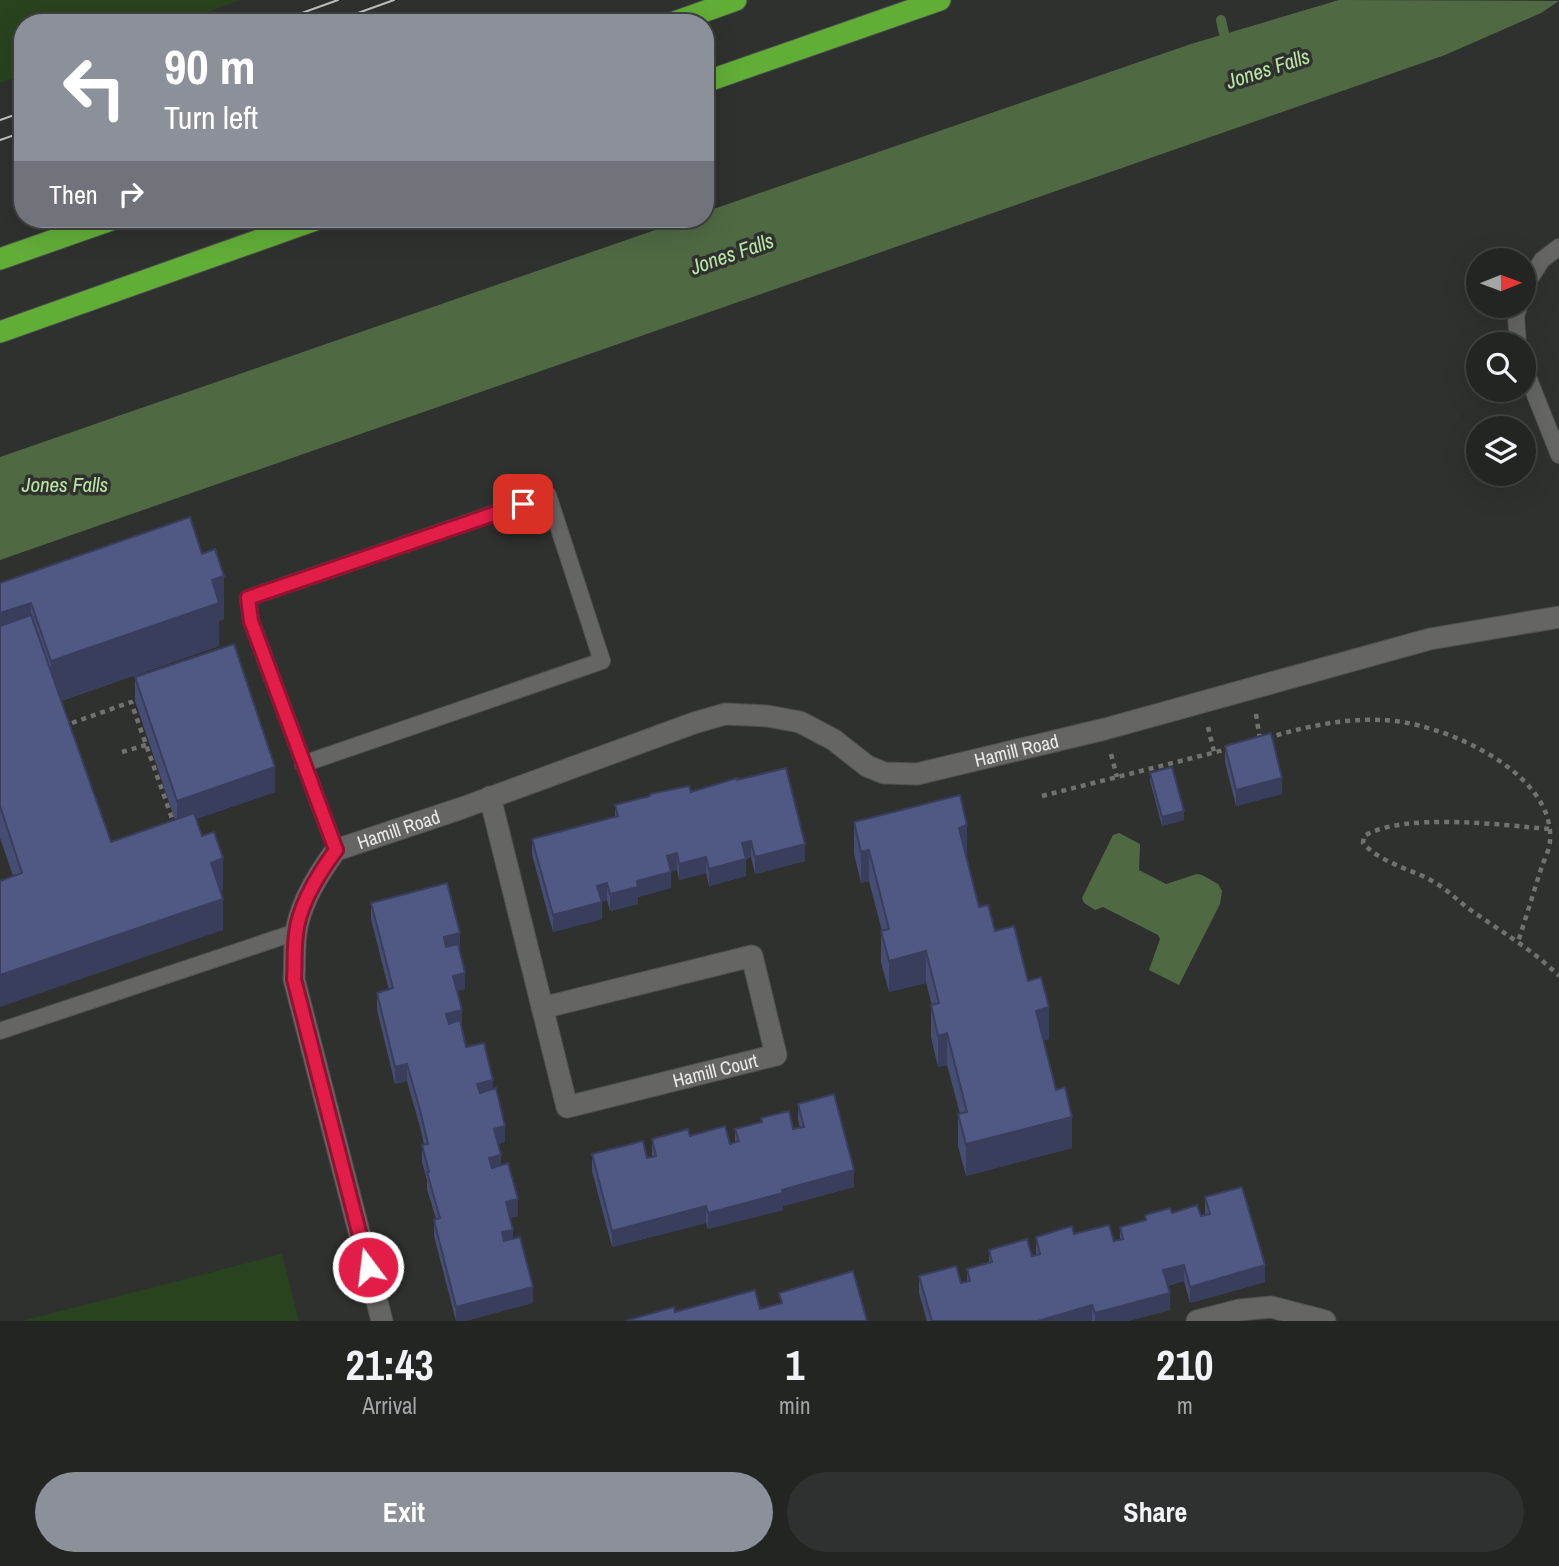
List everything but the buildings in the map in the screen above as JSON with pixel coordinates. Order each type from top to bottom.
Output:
[{"type":"highway","points":[[697,14],[736,0]]},
{"type":"highway","points":[[714,79],[940,0]]},
{"type":"highway","points":[[0,259],[88,228]]},
{"type":"highway","points":[[0,332],[293,228]]},
{"type":"street","name":"Hamill Road","points":[[382,1321],[294,979],[296,932],[314,885],[336,850],[725,714],[767,716],[800,722],[834,740],[867,766],[884,774],[917,774],[1105,729],[1430,639],[1559,617]]},
{"type":"street","points":[[490,797],[542,1008]]},
{"type":"street","name":"Hamill Court","points":[[752,956],[776,1055],[567,1107],[542,1008],[752,956]]},
{"type":"street","points":[[1197,1321],[1240,1310],[1270,1307],[1325,1321]]},
{"type":"lane","points":[[1536,269],[1542,260],[1559,247]]},
{"type":"lane","points":[[1536,398],[1559,455]]},
{"type":"lane","points":[[303,764],[602,661],[548,495],[248,598],[251,621],[303,764],[336,850]]},
{"type":"lane","points":[[0,1031],[296,932]]},
{"type":"path","points":[[72,723],[131,702],[178,836]]},
{"type":"path","points":[[1255,708],[1260,741]]},
{"type":"path","points":[[1249,743],[1324,723],[1354,720],[1396,721],[1436,731],[1474,747],[1517,774],[1539,798],[1550,841],[1518,942]]},
{"type":"path","points":[[122,752],[146,745]]},
{"type":"path","points":[[1042,796],[1237,746]]},
{"type":"path","points":[[1109,749],[1117,777]]},
{"type":"path","points":[[1549,829],[1459,822],[1391,827],[1364,836],[1363,843],[1382,859],[1424,876],[1446,889],[1463,905],[1545,962],[1559,976]]},
{"type":"shaded area","points":[[0,0],[241,0],[200,14],[14,14],[14,78],[0,83]]},
{"type":"shaded area","points":[[282,1254],[299,1321],[22,1321]]},
{"type":"water","name":"Jones Falls","points":[[1339,0],[1559,1],[1541,13],[1445,55],[0,560],[0,457],[661,228],[714,228],[714,209],[1191,44]]},
{"type":"water","points":[[1119,833],[1140,844],[1139,870],[1166,884],[1197,874],[1202,875],[1218,884],[1222,891],[1220,904],[1179,985],[1149,970],[1160,939],[1158,935],[1103,907],[1095,910],[1084,903],[1082,898],[1113,835]]},
{"type":"waterway","points":[[1221,20],[1227,47]]},
{"type":"tram line","points":[[299,14],[338,0]]},
{"type":"tram line","points":[[355,14],[394,0]]},
{"type":"tram line","points":[[0,120],[14,115]]},
{"type":"tram line","points":[[0,140],[14,135]]},
{"type":"route","points":[[368,1267],[294,979],[296,932],[314,885],[336,850],[251,621],[248,598],[523,504]]}]
